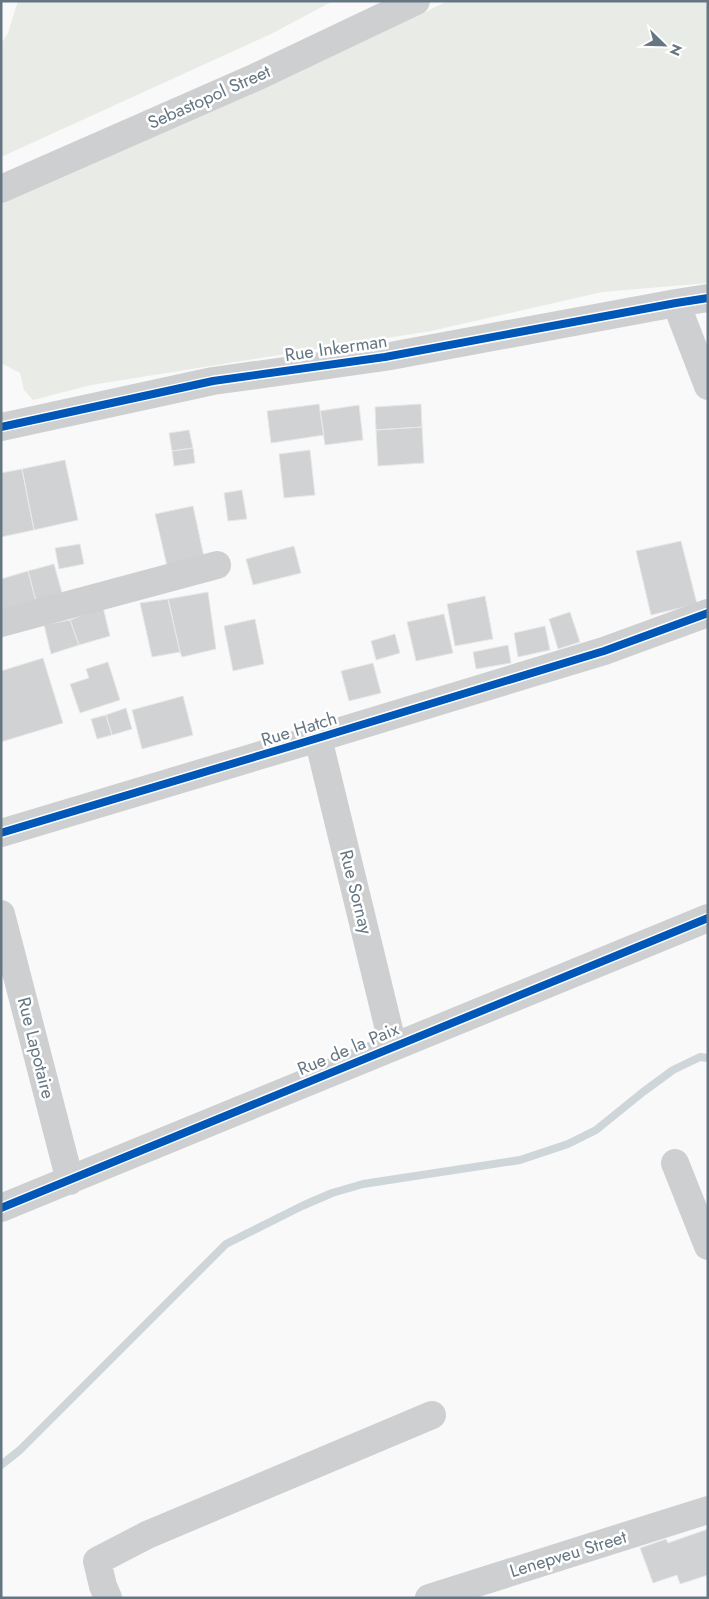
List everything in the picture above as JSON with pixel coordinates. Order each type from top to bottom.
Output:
[{"type":"street","name":"Sebastopol Street","points":[[1,188],[256,77],[416,1]]},
{"type":"street","name":"Rue Inkerman","points":[[1,428],[213,381],[385,357],[676,302],[708,298]]},
{"type":"street","points":[[676,302],[708,386]]},
{"type":"street","points":[[1,623],[217,565]]},
{"type":"street","name":"Rue Hatch","points":[[1,833],[604,651],[708,613]]},
{"type":"street","name":"Rue Sornay","points":[[318,738],[393,1046]]},
{"type":"street","name":"Rue Lapotaire","points":[[1,914],[70,1181]]},
{"type":"street","name":"Rue de la Paix","points":[[1,1208],[708,918]]},
{"type":"street","points":[[675,1163],[708,1246]]},
{"type":"street","points":[[108,1598],[97,1561],[147,1535],[432,1415]]},
{"type":"street","name":"Lenepveu Street","points":[[429,1598],[708,1510]]},
{"type":"shaded area","points":[[18,1],[333,1],[273,33],[1,157],[1,44],[8,33]]},
{"type":"shaded area","points":[[448,1],[708,1],[708,283],[602,292],[431,331],[91,385],[33,400],[24,390],[20,373],[1,363],[1,204],[305,69]]},
{"type":"building","points":[[319,404],[324,435],[271,443],[267,411]]},
{"type":"building","points":[[421,404],[422,427],[376,430],[375,407]]},
{"type":"building","points":[[359,405],[363,440],[325,445],[320,411]]},
{"type":"building","points":[[422,427],[424,463],[378,466],[376,430]]},
{"type":"building","points":[[189,430],[193,448],[172,451],[169,433]]},
{"type":"building","points":[[193,448],[195,463],[174,466],[172,451]]},
{"type":"building","points":[[310,450],[315,495],[284,498],[279,454]]},
{"type":"building","points":[[65,460],[78,520],[34,530],[22,469]]},
{"type":"building","points":[[22,469],[34,530],[1,537],[1,473]]},
{"type":"building","points":[[242,490],[247,519],[228,521],[224,493]]},
{"type":"building","points":[[193,506],[204,557],[167,566],[155,514]]},
{"type":"building","points":[[681,541],[697,604],[651,615],[636,551]]},
{"type":"building","points":[[80,544],[84,564],[59,569],[55,548]]},
{"type":"building","points":[[294,546],[301,573],[253,585],[246,559]]},
{"type":"building","points":[[54,564],[62,593],[36,601],[28,571]]},
{"type":"building","points":[[28,571],[36,601],[1,610],[1,579]]},
{"type":"building","points":[[208,592],[216,649],[182,657],[168,599]]},
{"type":"building","points":[[485,596],[493,639],[455,646],[447,604]]},
{"type":"building","points":[[168,599],[180,652],[152,657],[140,603]]},
{"type":"building","points":[[103,607],[110,636],[79,645],[70,620]]},
{"type":"building","points":[[570,612],[580,642],[558,649],[549,619]]},
{"type":"building","points":[[444,614],[453,653],[416,661],[407,622]]},
{"type":"building","points":[[255,619],[264,664],[233,671],[224,626]]},
{"type":"building","points":[[70,620],[79,645],[51,654],[44,625]]},
{"type":"building","points":[[545,626],[550,650],[518,657],[514,633]]},
{"type":"building","points":[[395,634],[400,653],[376,660],[371,641]]},
{"type":"building","points":[[508,645],[511,663],[476,669],[473,652]]},
{"type":"building","points":[[43,658],[63,723],[1,742],[1,671]]},
{"type":"building","points":[[108,662],[120,700],[80,713],[70,684],[89,678],[86,669]]},
{"type":"building","points":[[373,663],[381,693],[349,701],[341,671]]},
{"type":"building","points":[[183,696],[193,735],[142,749],[132,710]]},
{"type":"building","points":[[126,708],[132,729],[112,735],[106,715]]},
{"type":"building","points":[[106,715],[112,735],[97,739],[91,719]]},
{"type":"building","points":[[708,1529],[708,1575],[680,1584],[677,1575],[653,1583],[640,1548],[666,1539],[668,1543]]},
{"type":"waterway","points":[[1,1465],[20,1450],[226,1244],[332,1193],[363,1184],[520,1160],[568,1144],[596,1130],[673,1070],[700,1057],[708,1058]]},
{"type":"cycle path","points":[[1,427],[213,381],[385,357],[708,298]]},
{"type":"cycle path","points":[[1,833],[604,651],[708,613]]},
{"type":"cycle path","points":[[1,1208],[708,918]]}]
